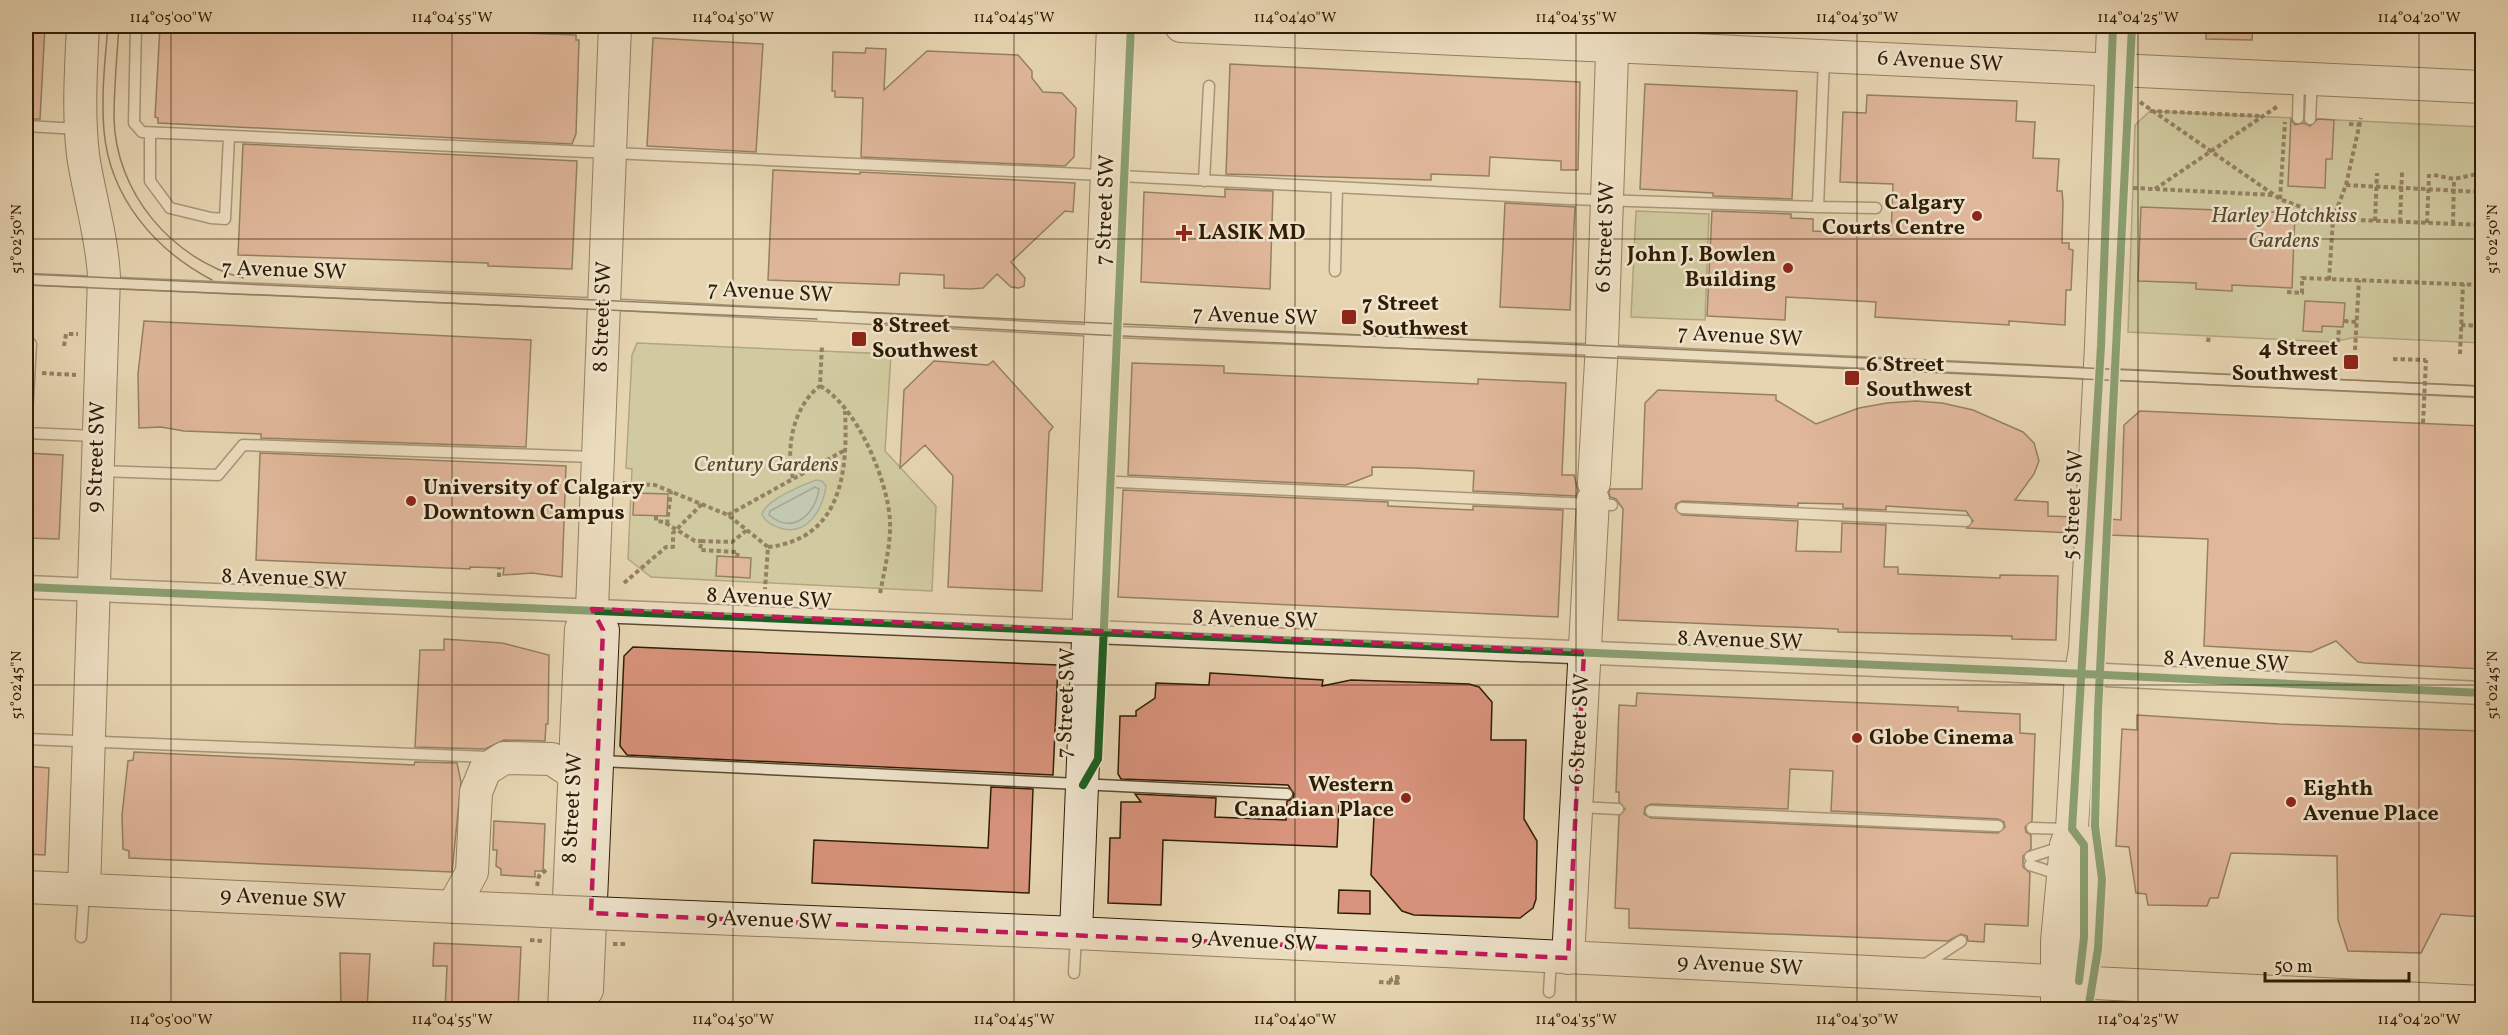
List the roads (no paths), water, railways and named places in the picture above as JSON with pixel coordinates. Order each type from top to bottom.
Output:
[{"type":"main road","name":"9 Street SW","points":[[83,26],[81,129],[83,156],[102,248],[104,282],[97,436],[84,890]]},
{"type":"main road","name":"8 Street SW","points":[[586,1010],[586,770],[581,629],[592,609],[615,26]]},
{"type":"main road","name":"7 Street SW","points":[[1076,933],[1113,26]]},
{"type":"main road","name":"6 Avenue SW","points":[[1181,26],[1613,35],[1824,56],[2482,87]]},
{"type":"main road","name":"5 Street SW","points":[[2067,995],[2064,876],[2085,649],[2113,26]]},
{"type":"main road","name":"6 Street SW","points":[[1560,957],[1576,807],[1584,652],[1598,498],[1613,35]]},
{"type":"main road","points":[[453,907],[469,882],[472,872],[479,781],[492,764],[504,758],[552,759],[570,771],[586,770]]},
{"type":"main road","name":"8 Street SW","points":[[564,1010],[586,770]]},
{"type":"main road","name":"5 Street SW","points":[[2067,995],[2084,937],[2084,845],[2069,837]]},
{"type":"main road","name":"9 Avenue SW","points":[[26,887],[1076,933],[1909,974],[2067,995],[2482,1002]]},
{"type":"street","name":"8 Avenue SW","points":[[26,587],[2081,673],[2482,693]]},
{"type":"lane","points":[[136,26],[134,123],[141,132],[150,133],[1607,200],[1876,208]]},
{"type":"lane","points":[[1818,207],[1824,56]]},
{"type":"lane","points":[[2298,118],[2305,80]]},
{"type":"lane","points":[[2305,80],[2310,119]]},
{"type":"lane","points":[[1204,181],[1209,86]]},
{"type":"lane","points":[[26,126],[81,129]]},
{"type":"lane","points":[[150,133],[150,181],[170,208],[225,219],[229,137]]},
{"type":"lane","points":[[1335,271],[1337,187]]},
{"type":"lane","name":"7 Avenue SW","points":[[26,279],[604,304],[1101,331],[1602,350],[2482,392]]},
{"type":"lane","points":[[31,344],[26,433],[97,436]]},
{"type":"lane","points":[[96,471],[218,475],[243,445],[286,441],[598,457]]},
{"type":"lane","points":[[1094,481],[1598,498]]},
{"type":"lane","points":[[1682,508],[1783,507],[1966,521]]},
{"type":"lane","points":[[26,739],[504,758]]},
{"type":"lane","points":[[586,770],[1083,785],[1287,794]]},
{"type":"lane","points":[[1576,807],[1618,809]]},
{"type":"lane","points":[[1652,811],[1998,826]]},
{"type":"lane","points":[[2032,828],[2069,837]]},
{"type":"lane","points":[[2064,876],[2030,861],[2069,837]]},
{"type":"lane","points":[[81,937],[84,890]]},
{"type":"lane","points":[[1074,973],[1076,933]]},
{"type":"lane","points":[[1909,974],[1958,942]]},
{"type":"lane","points":[[1550,992],[1560,957]]},
{"type":"water","points":[[816,480],[822,481],[826,486],[824,495],[817,512],[806,525],[790,530],[774,526],[765,519],[762,514],[770,503]]},
{"type":"tram line","points":[[108,26],[103,118],[108,155],[115,178],[126,200],[154,237],[191,268],[212,280]]},
{"type":"tram line","points":[[119,26],[114,117],[117,145],[125,172],[152,219],[171,239],[193,256],[217,269],[243,278]]},
{"type":"tram line","points":[[26,274],[2482,386]]},
{"type":"tram line","points":[[26,285],[817,319]]},
{"type":"tram line","points":[[880,323],[2482,397]]},
{"type":"place","name":"Calgary Courts Centre","points":[[1977,216]]},
{"type":"place","name":"LASIK MD","points":[[1184,233]]},
{"type":"place","name":"John J. Bowlen Building","points":[[1788,268]]},
{"type":"place","name":"7 Street Southwest","points":[[1349,317]]},
{"type":"place","name":"8 Street Southwest","points":[[859,339]]},
{"type":"place","name":"4 Street Southwest","points":[[2351,362]]},
{"type":"place","name":"6 Street Southwest","points":[[1852,378]]},
{"type":"place","name":"University of Calgary Downtown Campus","points":[[411,501]]},
{"type":"place","name":"Globe Cinema","points":[[1857,738]]},
{"type":"place","name":"Western Canadian Place","points":[[1406,798]]},
{"type":"place","name":"Eighth Avenue Place","points":[[2291,802]]},
{"type":"park label","name":"Harley Hotchkiss Gardens","points":[[2284,228]]},
{"type":"park label","name":"Century Gardens","points":[[766,465]]}]
